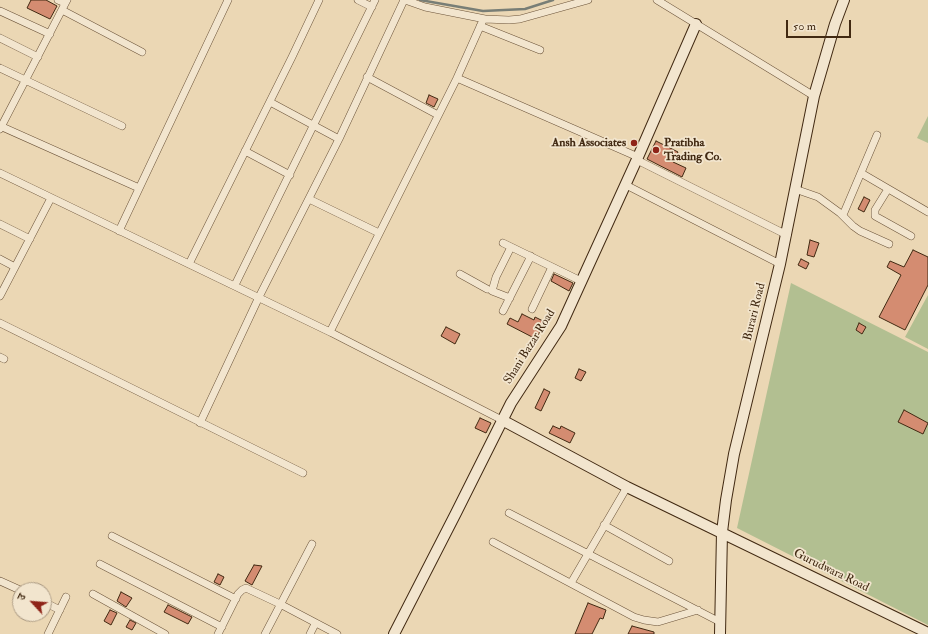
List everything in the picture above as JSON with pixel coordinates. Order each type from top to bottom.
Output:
[{"type":"street","points":[[58,0],[142,52]]},
{"type":"street","points":[[119,231],[228,0]]},
{"type":"street","points":[[188,264],[270,102],[319,0]]},
{"type":"street","points":[[235,285],[373,3],[358,0]]},
{"type":"street","points":[[200,423],[260,297],[339,139],[404,0],[425,7],[485,18],[509,20],[520,19],[588,0]]},
{"type":"street","points":[[657,0],[814,96]]},
{"type":"street","name":"Burari Road","points":[[720,634],[722,532],[734,454],[787,234],[814,96],[835,24],[844,0]]},
{"type":"street","points":[[65,4],[0,127],[139,188]]},
{"type":"street","points":[[0,12],[50,34]]},
{"type":"street","points":[[330,332],[457,78],[485,18]]},
{"type":"street","name":"Shani Bazar Road","points":[[394,634],[511,403],[560,326],[626,185],[696,24]]},
{"type":"street","points":[[480,26],[540,50]]},
{"type":"street","points":[[0,38],[38,57]]},
{"type":"street","points":[[0,68],[122,126]]},
{"type":"street","points":[[368,77],[438,115]]},
{"type":"street","points":[[457,78],[638,158],[787,234]]},
{"type":"street","points":[[270,102],[339,139]]},
{"type":"street","points":[[843,215],[878,135]]},
{"type":"street","points":[[245,151],[290,175]]},
{"type":"street","points":[[0,173],[188,264],[260,297],[502,420]]},
{"type":"street","points":[[861,173],[928,212]]},
{"type":"street","points":[[626,185],[780,264]]},
{"type":"street","points":[[795,189],[818,197],[843,215],[860,231],[889,244]]},
{"type":"street","points":[[888,189],[875,210],[875,216],[911,236]]},
{"type":"street","points":[[1,294],[51,198]]},
{"type":"street","points":[[309,199],[379,233]]},
{"type":"street","points":[[0,224],[30,239]]},
{"type":"street","points":[[504,243],[581,281]]},
{"type":"street","points":[[510,247],[496,277],[492,291],[510,298]]},
{"type":"street","points":[[503,311],[531,256]]},
{"type":"street","points":[[0,259],[15,267]]},
{"type":"street","points":[[532,309],[552,267]]},
{"type":"street","points":[[460,274],[488,289]]},
{"type":"street","points":[[0,324],[303,473]]},
{"type":"street","name":"Gurudwara Road","points":[[502,420],[627,487],[928,633]]},
{"type":"street","points":[[571,583],[627,487]]},
{"type":"street","points":[[509,513],[720,622]]},
{"type":"street","points":[[604,525],[668,561]]},
{"type":"street","points":[[112,536],[236,599]]},
{"type":"street","points":[[493,542],[634,617],[658,622],[698,610]]},
{"type":"street","points":[[265,634],[312,544]]},
{"type":"street","points":[[100,564],[222,627]]},
{"type":"street","points":[[0,581],[12,586]]},
{"type":"street","points":[[218,634],[236,599],[242,590],[246,588],[337,634]]},
{"type":"street","points":[[93,594],[165,634]]},
{"type":"street","points":[[48,634],[66,597]]},
{"type":"street","points":[[52,606],[60,610]]},
{"type":"street","points":[[310,634],[315,624]]},
{"type":"green space","points":[[928,116],[928,143],[917,138]]},
{"type":"green space","points":[[791,283],[928,352],[928,625],[737,528]]},
{"type":"green space","points":[[928,295],[928,349],[905,337]]},
{"type":"building","points":[[31,0],[46,0],[57,6],[50,19],[27,8]]},
{"type":"building","points":[[429,95],[438,99],[434,107],[426,103]]},
{"type":"building","points":[[656,141],[678,152],[673,162],[686,168],[682,177],[647,159]]},
{"type":"building","points":[[864,197],[870,200],[864,212],[858,209]]},
{"type":"building","points":[[810,240],[819,243],[814,257],[807,255]]},
{"type":"building","points":[[913,250],[928,257],[928,285],[905,330],[879,317],[901,275],[887,267],[890,261],[904,267]]},
{"type":"building","points":[[801,259],[809,263],[806,269],[798,265]]},
{"type":"building","points":[[554,274],[573,283],[569,291],[551,281]]},
{"type":"building","points":[[522,314],[534,320],[535,317],[545,322],[536,339],[507,324],[510,318],[518,322]]},
{"type":"building","points":[[859,323],[866,327],[862,334],[856,330]]},
{"type":"building","points":[[446,327],[460,334],[455,344],[441,336]]},
{"type":"building","points":[[579,369],[586,372],[581,381],[575,378]]},
{"type":"building","points":[[544,389],[550,392],[541,411],[535,408]]},
{"type":"building","points":[[904,410],[928,423],[923,434],[898,422]]},
{"type":"building","points":[[480,418],[491,423],[486,433],[475,428]]},
{"type":"building","points":[[553,426],[560,429],[561,426],[575,433],[570,443],[549,433]]},
{"type":"building","points":[[254,565],[262,566],[252,585],[245,581]]},
{"type":"building","points":[[218,574],[224,577],[220,585],[214,582]]},
{"type":"building","points":[[121,592],[132,598],[126,607],[117,601]]},
{"type":"building","points":[[588,603],[606,610],[603,619],[600,618],[592,634],[575,634]]},
{"type":"building","points":[[168,605],[192,617],[188,624],[164,612]]},
{"type":"building","points":[[110,610],[117,613],[111,625],[104,621]]},
{"type":"building","points":[[130,620],[136,623],[132,630],[126,627]]},
{"type":"building","points":[[632,626],[654,632],[654,634],[628,634]]},
{"type":"waterway","points":[[420,0],[483,11],[525,9],[553,0]]},
{"type":"place","name":"Ansh Associates","points":[[634,143]]},
{"type":"place","name":"Pratibha Trading Co.","points":[[656,150]]}]
